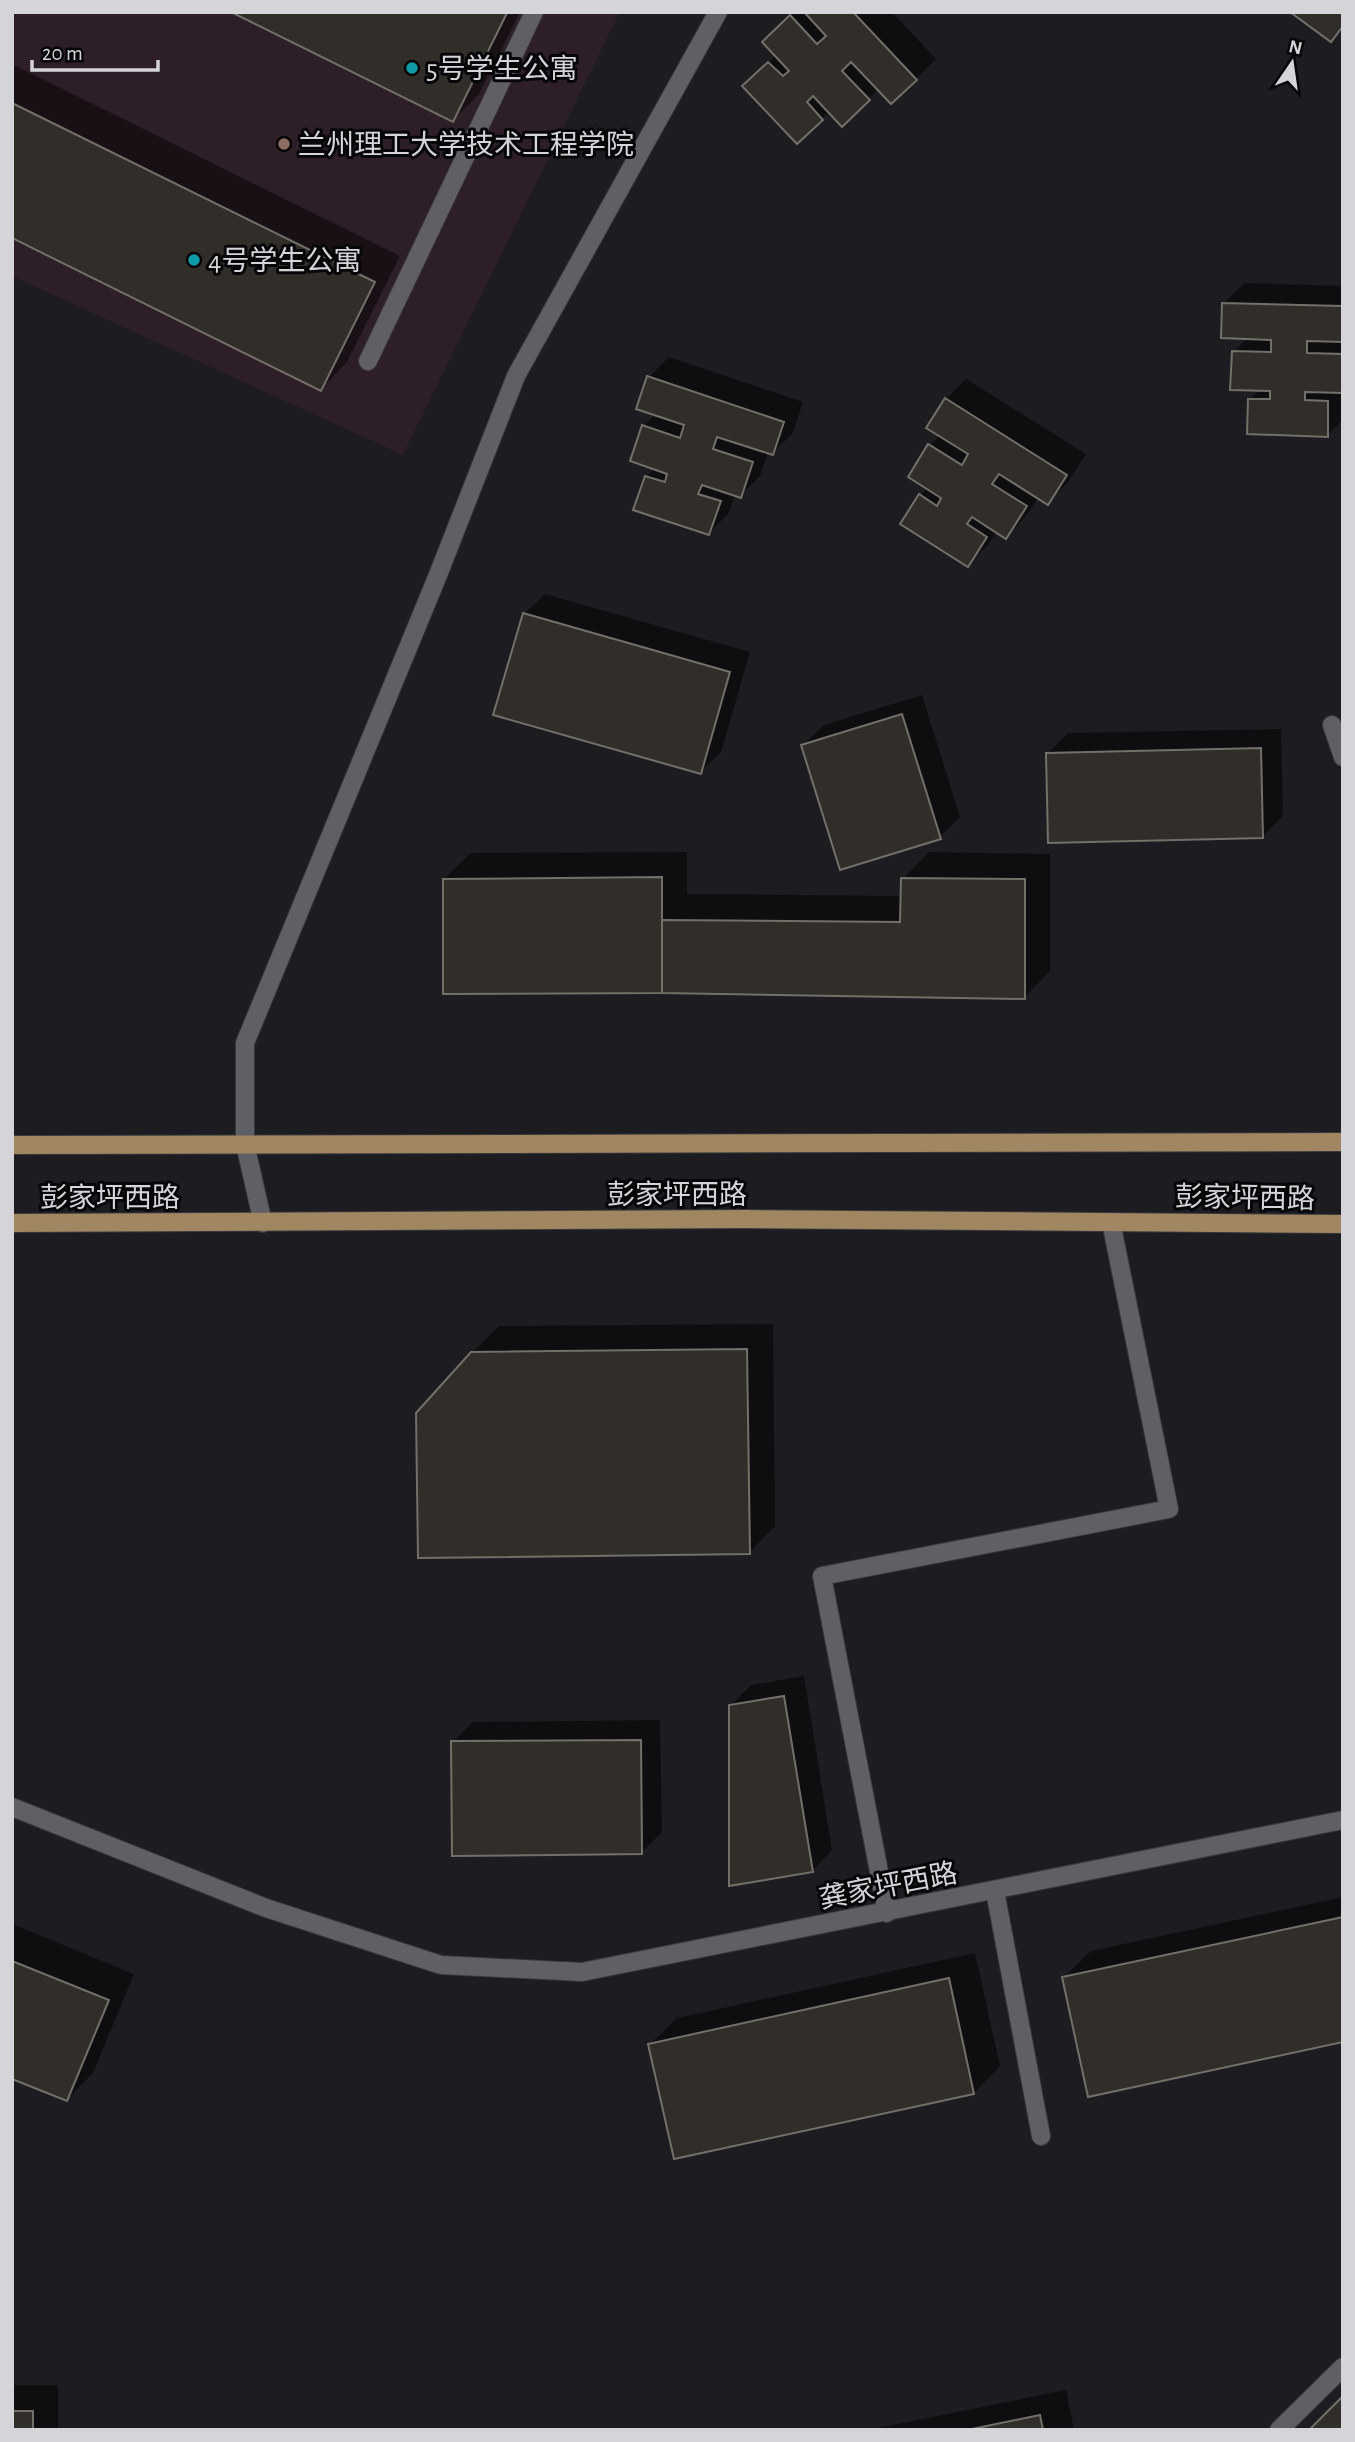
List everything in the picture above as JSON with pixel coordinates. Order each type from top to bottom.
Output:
[{"type":"main road","name":"彭家坪西路","points":[[12,1145],[1343,1142]]},
{"type":"main road","name":"彭家坪西路","points":[[12,1223],[747,1219],[1343,1224]]},
{"type":"street","points":[[368,361],[534,12]]},
{"type":"street","points":[[262,1223],[245,1144],[246,1043],[438,575],[516,376],[718,12]]},
{"type":"street","points":[[1332,725],[1343,757]]},
{"type":"street","points":[[887,1913],[822,1576],[1169,1509],[1111,1222]]},
{"type":"street","name":"龚家坪西路","points":[[12,1807],[266,1908],[441,1965],[582,1972],[1343,1820]]},
{"type":"street","points":[[995,1891],[1041,2136]]},
{"type":"street","points":[[1279,2430],[1343,2367]]},
{"type":"shaded area","name":"兰州理工大学技术工程学院","points":[[12,12],[620,12],[403,455],[12,276]]},
{"type":"building","name":"5号学生公寓","points":[[231,12],[505,12],[507,13],[453,122]]},
{"type":"building","points":[[804,12],[853,12],[917,80],[891,104],[851,62],[842,71],[870,100],[842,127],[813,96],[807,102],[823,120],[797,144],[742,86],[768,62],[783,76],[789,71],[762,42],[790,15],[817,44],[826,36]]},
{"type":"building","points":[[1290,12],[1343,12],[1343,26],[1331,42]]},
{"type":"building","name":"4号学生公寓","points":[[12,103],[375,282],[321,391],[12,238]]},
{"type":"building","points":[[1222,303],[1343,306],[1343,342],[1307,341],[1307,353],[1343,354],[1343,393],[1305,392],[1305,400],[1328,401],[1328,437],[1247,434],[1248,399],[1270,399],[1270,391],[1230,390],[1232,351],[1271,352],[1271,340],[1221,338]]},
{"type":"building","points":[[647,376],[784,422],[773,455],[717,437],[713,449],[753,462],[741,498],[702,485],[698,494],[721,501],[709,535],[633,510],[645,476],[665,482],[667,474],[630,461],[642,425],[680,438],[684,425],[636,409]]},
{"type":"building","points":[[945,398],[1067,475],[1048,505],[999,474],[992,484],[1027,506],[1006,539],[972,517],[967,524],[987,537],[968,567],[900,524],[919,494],[937,506],[941,498],[908,477],[928,444],[962,465],[968,454],[926,428]]},
{"type":"building","points":[[523,613],[730,672],[701,774],[493,715]]},
{"type":"building","points":[[902,714],[941,839],[840,870],[801,745]]},
{"type":"building","points":[[1261,748],[1263,838],[1048,843],[1046,753]]},
{"type":"building","points":[[662,877],[662,993],[443,994],[443,879]]},
{"type":"building","points":[[901,878],[1025,879],[1025,999],[662,993],[662,920],[900,922]]},
{"type":"building","points":[[747,1349],[750,1554],[418,1558],[416,1413],[471,1352]]},
{"type":"building","points":[[784,1696],[813,1872],[729,1886],[729,1705]]},
{"type":"building","points":[[641,1740],[642,1854],[452,1856],[451,1741]]},
{"type":"building","points":[[1343,1917],[1343,2042],[1088,2097],[1062,1977]]},
{"type":"building","points":[[12,1961],[109,2000],[67,2101],[12,2079]]},
{"type":"building","points":[[949,1978],[974,2094],[674,2159],[648,2044]]},
{"type":"building","points":[[1343,2396],[1343,2430],[1309,2430]]},
{"type":"building","points":[[12,2411],[33,2411],[33,2430],[12,2430]]},
{"type":"building","points":[[1040,2415],[1043,2430],[967,2430]]},
{"type":"place","name":"5号学生公寓","points":[[412,68]]},
{"type":"place","name":"兰州理工大学技术工程学院","points":[[284,144]]},
{"type":"place","name":"4号学生公寓","points":[[194,260]]}]
